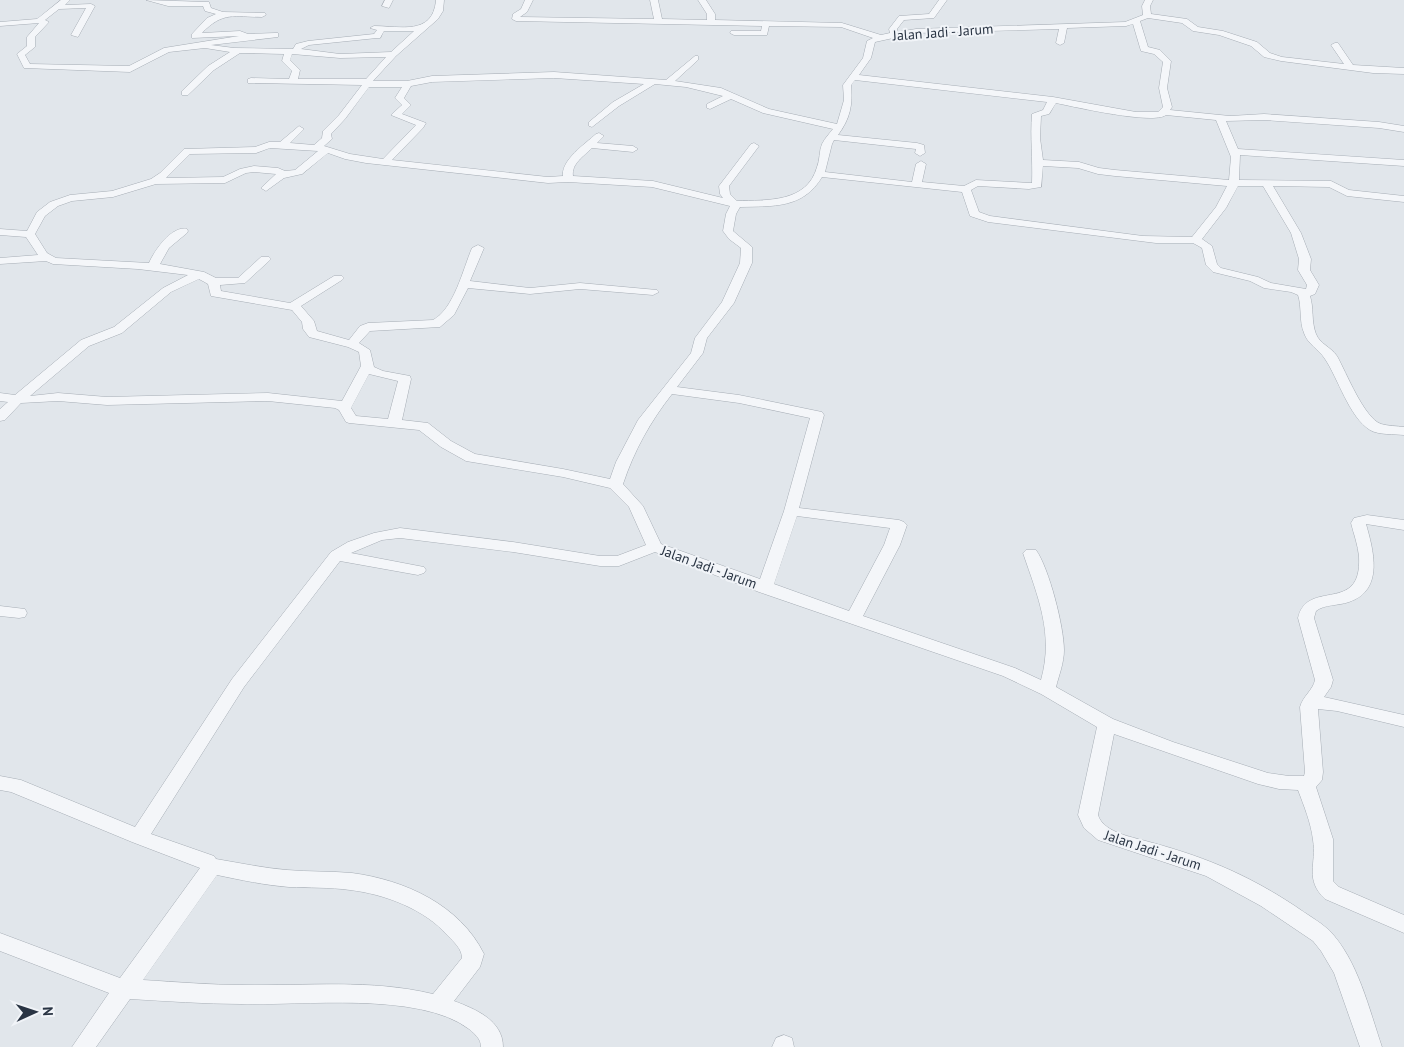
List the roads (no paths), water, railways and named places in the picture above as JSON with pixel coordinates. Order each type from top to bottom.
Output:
[{"type":"street","points":[[40,21],[66,0]]},
{"type":"street","points":[[150,0],[168,4],[206,4],[209,10],[222,14],[262,15]]},
{"type":"street","points":[[316,148],[327,139],[326,133],[342,117],[376,72],[421,29],[437,18],[440,0]]},
{"type":"street","points":[[529,0],[524,10],[517,14],[516,20],[766,22],[842,25],[863,33],[888,36],[902,18],[930,16],[943,0]]},
{"type":"street","points":[[654,0],[658,21]]},
{"type":"street","points":[[702,0],[711,14],[711,22]]},
{"type":"street","points":[[1149,0],[1141,19],[1144,48],[1157,52],[1160,57],[1167,61],[1163,84],[1168,103],[1166,112]]},
{"type":"street","points":[[57,7],[91,6],[75,35]]},
{"type":"street","points":[[195,36],[210,20],[222,14]]},
{"type":"street","name":"Jalan Jadi - Jarum","points":[[820,174],[827,144],[846,114],[848,100],[846,90],[852,77],[867,58],[871,41],[888,36],[925,31],[1101,26],[1141,19],[1180,20],[1196,29],[1254,44],[1271,57],[1301,63],[1404,71]]},
{"type":"street","points":[[0,24],[45,22],[31,37],[31,46],[21,54],[26,66],[130,69],[167,50],[245,37],[274,35]]},
{"type":"street","points":[[734,33],[764,33],[766,22]]},
{"type":"street","points":[[1060,43],[1063,27]]},
{"type":"street","points":[[370,28],[421,29]]},
{"type":"street","points":[[293,82],[296,70],[286,61],[290,52],[308,43],[377,36],[382,28]]},
{"type":"street","points":[[195,36],[240,33],[244,34],[245,37]]},
{"type":"street","points":[[195,36],[206,44],[238,50],[340,56],[393,54]]},
{"type":"street","points":[[1335,45],[1350,67]]},
{"type":"street","points":[[185,93],[211,68],[238,50]]},
{"type":"street","points":[[669,82],[695,58]]},
{"type":"street","points":[[251,81],[408,84],[432,79],[547,75],[669,82],[703,86],[731,95],[766,111],[835,132],[917,146],[920,147],[920,153]]},
{"type":"street","points":[[852,77],[1053,100],[1136,115],[1158,116],[1166,112],[1242,119],[1264,116],[1378,125],[1404,129]]},
{"type":"street","points":[[592,124],[616,104],[654,81]]},
{"type":"street","points":[[385,162],[421,123],[396,115],[406,105],[399,98],[408,84]]},
{"type":"street","points":[[710,106],[731,95]]},
{"type":"street","points":[[30,234],[41,214],[54,204],[70,198],[113,194],[155,180],[164,175],[188,150],[255,150],[269,145],[316,148],[348,158],[548,180],[568,179],[654,184],[735,204],[777,203],[792,199],[812,186],[820,174],[966,189],[979,183],[1036,186],[1038,163],[1035,138],[1037,114],[1046,112],[1053,100]]},
{"type":"street","points":[[1195,240],[1222,207],[1235,183],[1236,160],[1220,118]]},
{"type":"street","points":[[282,145],[299,129]]},
{"type":"street","points":[[568,179],[567,170],[571,163],[600,136]]},
{"type":"street","points":[[590,144],[633,149]]},
{"type":"street","points":[[735,204],[725,194],[724,186],[754,146]]},
{"type":"street","points":[[266,188],[284,175],[298,172],[327,150]]},
{"type":"street","points":[[1234,152],[1404,163]]},
{"type":"street","points":[[1038,163],[1079,165],[1098,171],[1132,175],[1235,183],[1330,184],[1347,193],[1404,200]]},
{"type":"street","points":[[916,185],[921,164]]},
{"type":"street","points":[[155,180],[225,180],[243,171],[254,169],[278,171],[284,175]]},
{"type":"street","points":[[966,189],[974,214],[988,219],[1089,230],[1136,238],[1177,241],[1195,240],[1207,246],[1212,265],[1217,270],[1254,279],[1268,286],[1302,293],[1311,292],[1314,286],[1306,276],[1304,254],[1290,221],[1266,183]]},
{"type":"street","points":[[0,397],[18,400],[58,398],[107,400],[268,397],[341,405],[345,408],[350,418],[354,420],[423,426],[446,444],[471,458],[563,473],[615,485],[623,462],[645,420],[697,353],[704,334],[726,308],[746,263],[747,247],[728,231],[735,204]]},
{"type":"street","points":[[153,267],[157,254],[164,244],[183,231]]},
{"type":"street","points":[[0,232],[30,234]]},
{"type":"street","points":[[30,234],[43,255],[47,258]]},
{"type":"street","points":[[352,344],[364,329],[368,327],[436,324],[442,321],[451,310],[478,248]]},
{"type":"street","points":[[0,261],[47,258],[65,262],[153,267],[200,274],[214,282],[241,281],[265,259]]},
{"type":"street","points":[[0,417],[85,343],[118,330],[167,290],[200,274]]},
{"type":"street","points":[[293,306],[338,278]]},
{"type":"street","points":[[214,282],[214,291],[220,296],[293,306],[303,313],[313,334],[352,344],[364,350],[367,366],[345,408]]},
{"type":"street","points":[[463,284],[530,291],[580,286],[653,292]]},
{"type":"street","points":[[1302,293],[1305,296],[1306,320],[1314,342],[1330,356],[1348,393],[1363,414],[1375,427],[1404,431]]},
{"type":"street","points":[[367,366],[380,374],[405,379],[394,424]]},
{"type":"street","points":[[668,390],[739,399],[817,415],[791,511],[765,588]]},
{"type":"street","name":"Jalan Jadi - Jarum","points":[[615,485],[628,495],[640,509],[655,547],[765,588],[1009,672],[1047,690],[1107,724],[1088,815],[1090,823],[1095,830],[1111,838],[1211,869],[1258,894],[1320,935],[1329,944],[1339,962],[1371,1047]]},
{"type":"street","points":[[791,511],[899,526],[854,618]]},
{"type":"street","points":[[1107,724],[1190,755],[1264,778],[1282,782],[1305,783],[1313,780],[1314,772],[1308,712],[1310,702],[1324,686],[1324,680],[1306,618],[1308,608],[1318,602],[1346,599],[1359,590],[1363,582],[1367,558],[1359,522],[1367,519],[1404,525]]},
{"type":"street","points":[[139,837],[234,688],[336,555],[379,536],[400,533],[494,544],[600,561],[618,561],[655,547]]},
{"type":"street","points":[[1031,553],[1051,613],[1054,628],[1054,662],[1047,690]]},
{"type":"street","points":[[336,555],[418,570]]},
{"type":"street","points":[[0,611],[19,613]]},
{"type":"street","points":[[1310,702],[1337,705],[1404,721]]},
{"type":"street","points":[[0,783],[14,785],[139,837],[207,862],[210,866],[282,878],[360,883],[401,895],[425,906],[455,928],[473,954],[472,961],[438,1005]]},
{"type":"street","points":[[1305,783],[1320,825],[1324,846],[1322,882],[1325,888],[1332,893],[1404,924]]},
{"type":"street","points":[[83,1047],[206,877],[210,866]]},
{"type":"street","points":[[0,942],[124,989],[242,995],[373,994],[410,998],[438,1005],[470,1017],[483,1027],[492,1040],[492,1047]]}]
